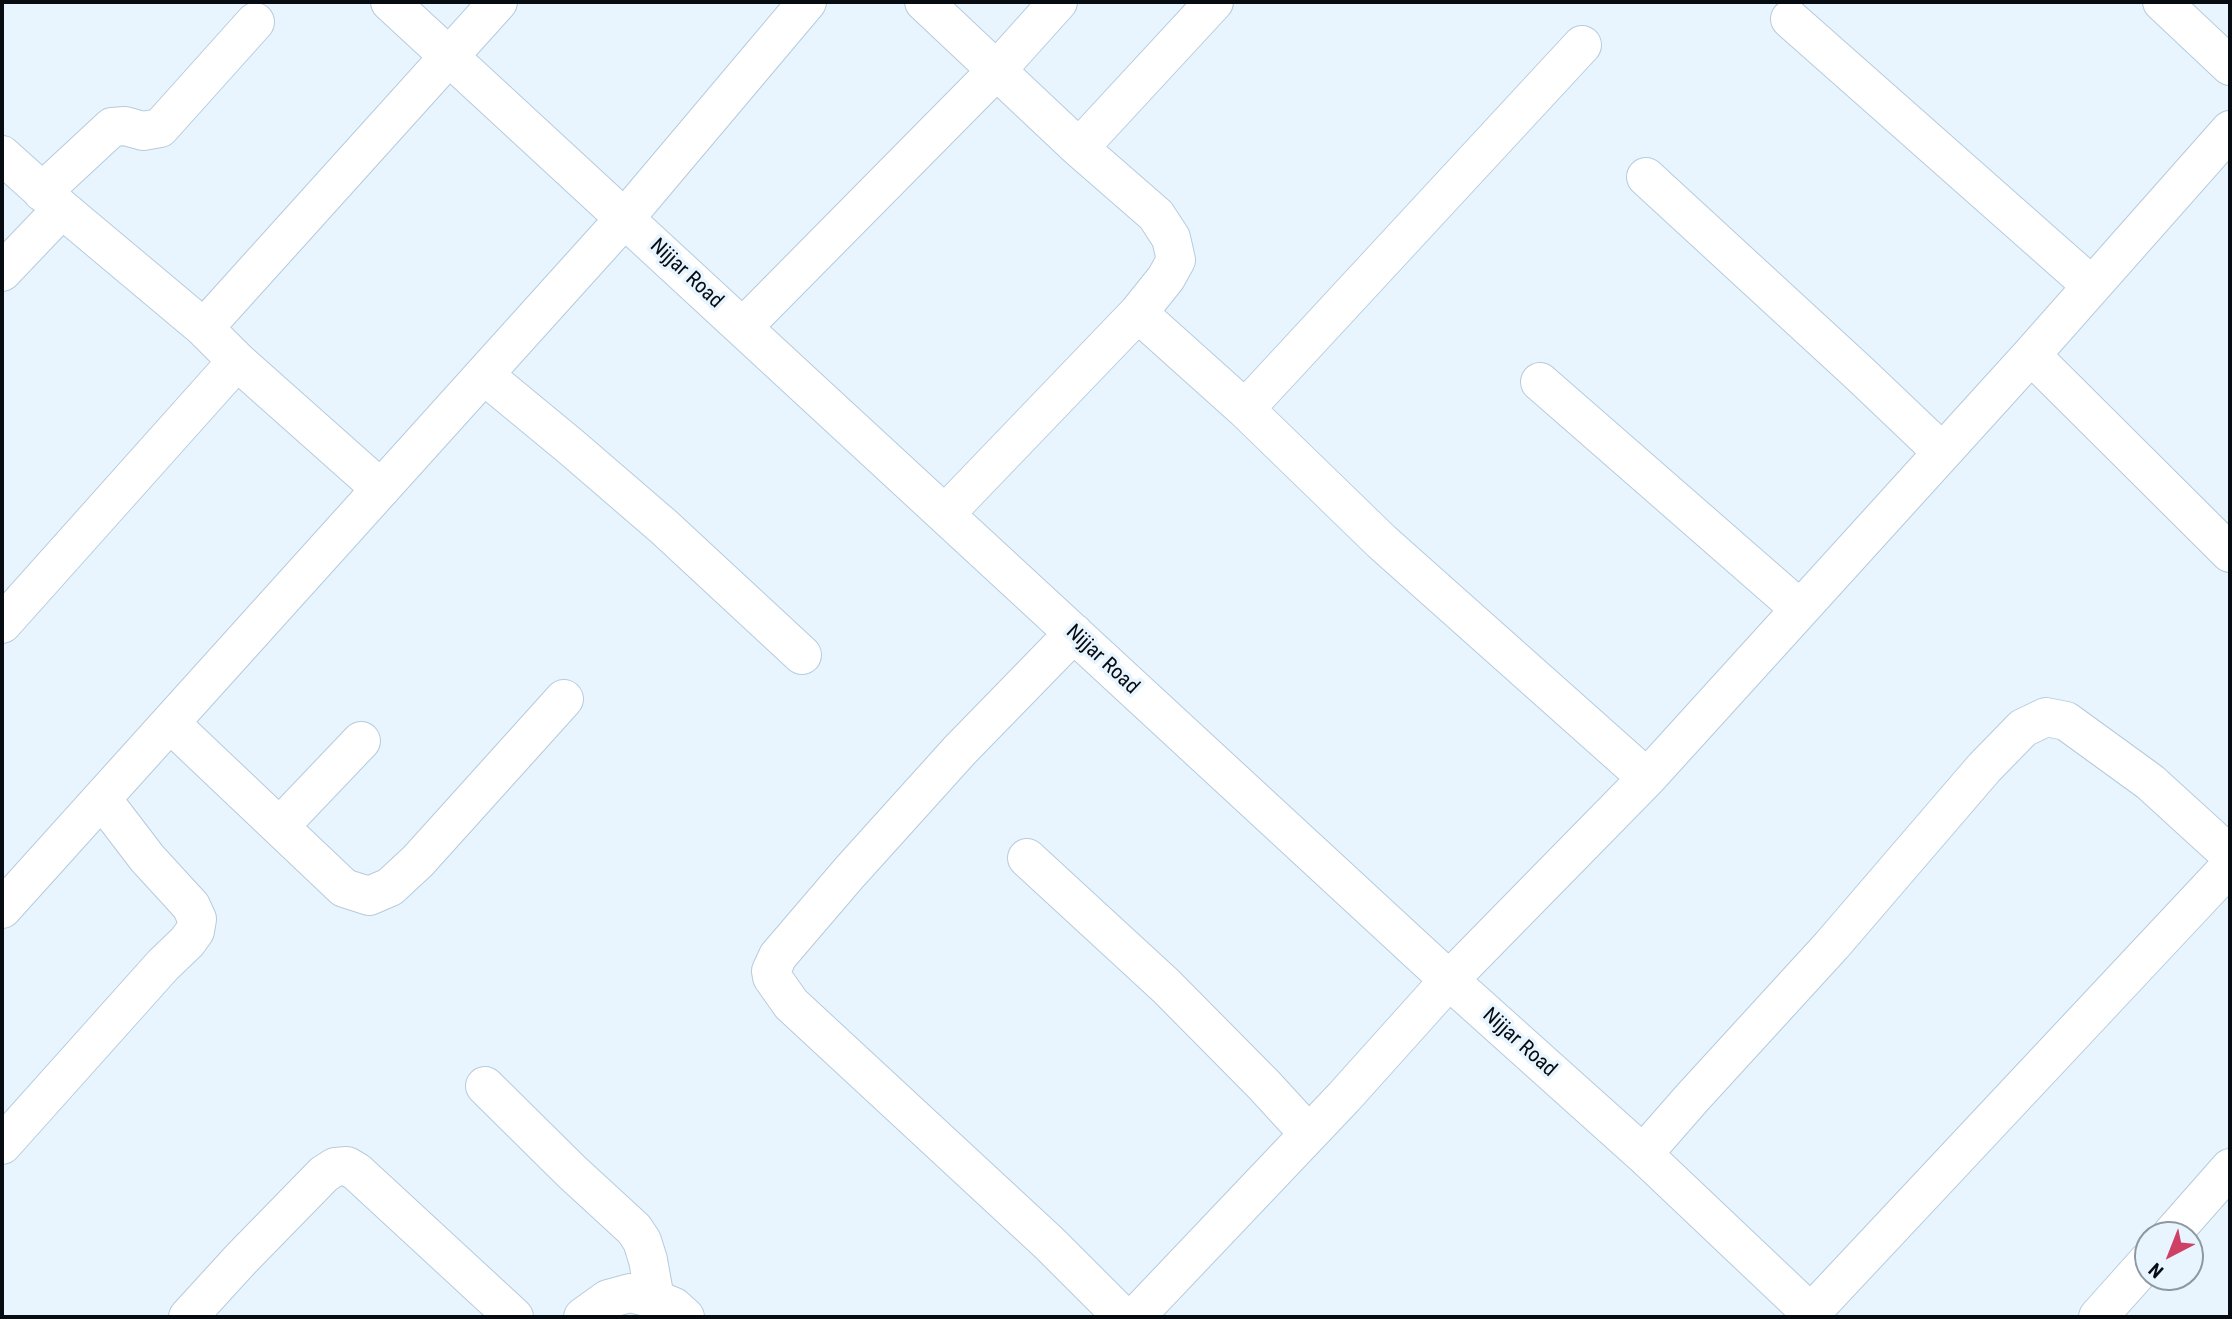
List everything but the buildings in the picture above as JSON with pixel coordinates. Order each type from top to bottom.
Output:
[{"type":"street","name":"Nijjar Road","points":[[390,2],[1449,980],[1643,1154],[1813,1315]]},
{"type":"street","points":[[204,328],[498,2]]},
{"type":"street","points":[[2,909],[625,218],[807,2]]},
{"type":"street","points":[[924,2],[1079,148],[1156,215],[1171,238],[1176,260],[1166,278],[1138,313],[945,514]]},
{"type":"street","points":[[743,327],[996,71],[1058,2]]},
{"type":"street","points":[[1079,148],[1214,2]]},
{"type":"street","points":[[2162,2],[2230,66]]},
{"type":"street","points":[[1790,19],[2092,286]]},
{"type":"street","points":[[2,272],[52,200],[112,127],[125,126],[143,131],[160,128],[254,22]]},
{"type":"street","points":[[1245,409],[1582,45]]},
{"type":"street","points":[[1135,1317],[1353,1087],[1449,980],[1647,778],[2032,355],[2230,130]]},
{"type":"street","points":[[2,155],[204,328],[381,489]]},
{"type":"street","points":[[1646,177],[1942,452]]},
{"type":"street","points":[[1138,313],[1245,409],[1392,550],[1647,778]]},
{"type":"street","points":[[2032,355],[2230,553]]},
{"type":"street","points":[[2,624],[237,360]]},
{"type":"street","points":[[484,375],[664,527],[802,654]]},
{"type":"street","points":[[1540,382],[1801,609]]},
{"type":"street","points":[[1074,633],[960,750],[849,873],[778,956],[771,971],[772,977],[791,1004],[1049,1243],[1123,1317]]},
{"type":"street","points":[[170,723],[344,888],[369,895],[390,887],[418,861],[564,699]]},
{"type":"street","points":[[1643,1154],[1832,945],[1984,768],[2022,728],[2046,717],[2066,720],[2150,782],[2230,855]]},
{"type":"street","points":[[280,825],[361,741]]},
{"type":"street","points":[[2,1145],[195,931],[197,919],[191,906],[147,858],[102,799]]},
{"type":"street","points":[[1027,858],[1166,986],[1308,1133]]},
{"type":"street","points":[[1813,1315],[2230,866]]},
{"type":"street","points":[[485,1086],[634,1229],[642,1241],[670,1308]]},
{"type":"street","points":[[188,1317],[324,1174],[335,1167],[347,1166],[357,1172],[514,1317]]},
{"type":"street","points":[[2183,1221],[2230,1168]]},
{"type":"street","points":[[2098,1317],[2134,1277]]},
{"type":"street","points":[[583,1317],[608,1299],[630,1293],[670,1308]]}]
